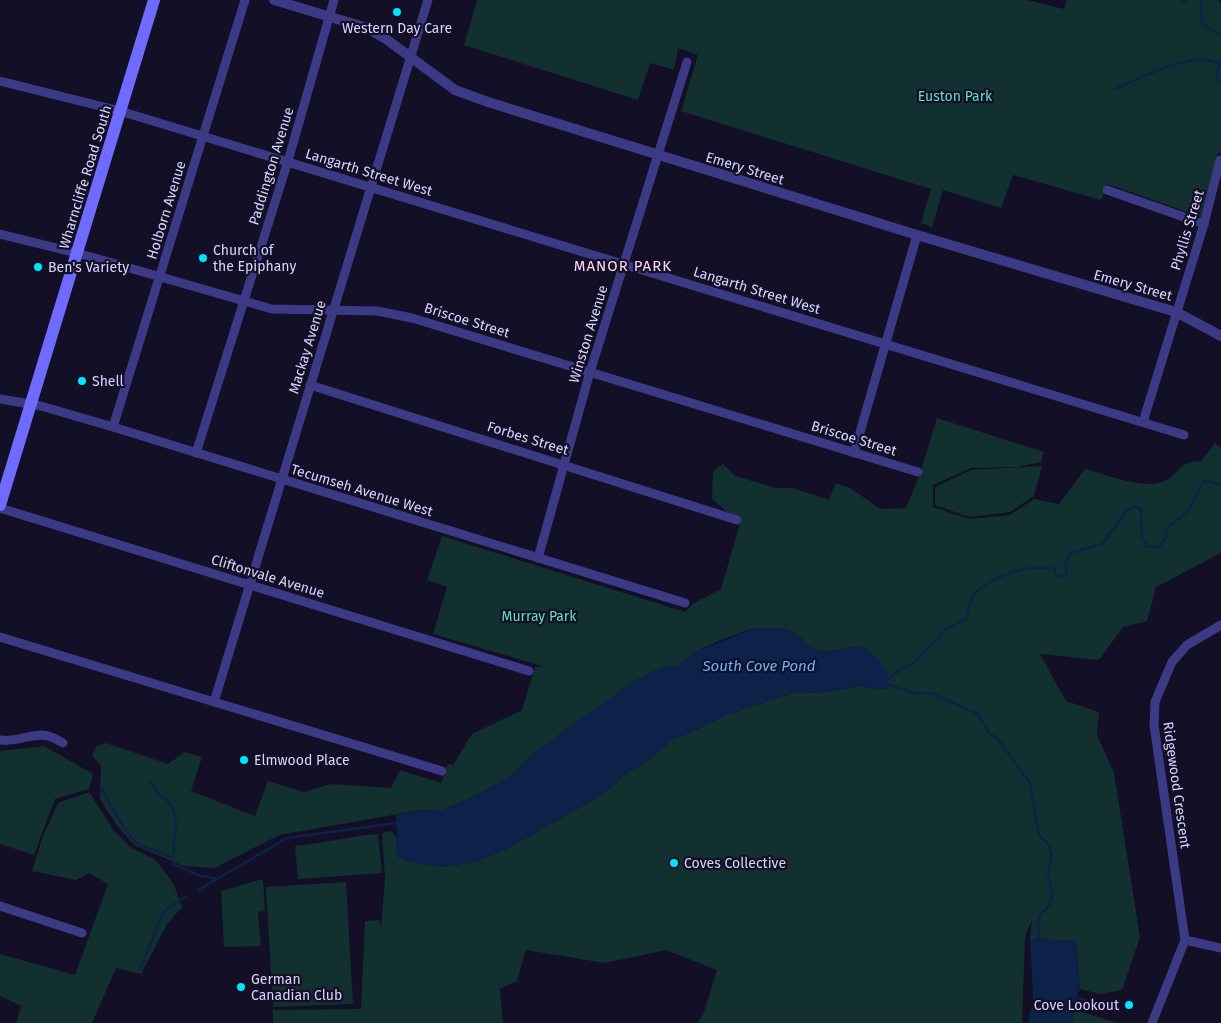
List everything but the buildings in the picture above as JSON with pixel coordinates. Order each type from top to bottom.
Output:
[{"type":"main road","name":"Wharncliffe Road South","points":[[0,507],[154,0]]},
{"type":"street","name":"Holborn Avenue","points":[[113,427],[245,0]]},
{"type":"street","name":"Emery Street","points":[[274,0],[367,28],[411,57],[455,90],[472,97],[917,235],[1176,312],[1221,336]]},
{"type":"street","name":"Paddington Avenue","points":[[196,453],[288,161],[334,0]]},
{"type":"street","name":"Mackay Avenue","points":[[214,702],[280,480],[372,187],[428,0]]},
{"type":"street","name":"Winston Avenue","points":[[538,558],[590,372],[645,200],[656,155],[687,62]]},
{"type":"street","name":"Langarth Street West","points":[[0,81],[120,111],[288,161],[1184,435]]},
{"type":"street","name":"Phyllis Street","points":[[1143,422],[1204,224],[1220,160]]},
{"type":"street","points":[[1107,190],[1204,224]]},
{"type":"street","name":"Briscoe Street","points":[[0,234],[77,253],[272,309],[332,312],[377,311],[412,318],[918,472]]},
{"type":"street","points":[[854,453],[917,235]]},
{"type":"street","name":"Forbes Street","points":[[310,385],[737,520]]},
{"type":"street","name":"Tecumseh Avenue West","points":[[0,399],[31,405],[113,427],[685,604]]},
{"type":"street","name":"Cliftonvale Avenue","points":[[0,507],[529,670]]},
{"type":"street","name":"Ridgewood Crescent","points":[[1185,940],[1154,725],[1155,702],[1172,662],[1187,645],[1221,625]]},
{"type":"street","points":[[0,637],[442,771]]},
{"type":"street","points":[[0,740],[18,741],[39,735],[63,742]]},
{"type":"street","points":[[0,906],[82,933]]},
{"type":"street","points":[[1152,1023],[1185,940],[1221,948]]},
{"type":"green space","name":"Euston Park","points":[[477,0],[1027,0],[1064,9],[1067,0],[1217,0],[1221,4],[1221,153],[1218,153],[1201,217],[1108,184],[1101,200],[1013,175],[1001,208],[943,190],[932,227],[921,223],[931,189],[681,111],[698,55],[678,48],[674,70],[650,63],[638,100],[464,45]]},
{"type":"green space","name":"Murray Park","points":[[937,418],[1044,452],[1041,462],[1017,467],[971,468],[933,485],[933,507],[969,519],[1010,515],[1034,499],[1059,504],[1085,469],[1137,483],[1157,484],[1171,478],[1182,466],[1201,461],[1215,443],[1221,448],[1221,553],[1156,587],[1147,621],[1123,627],[1099,660],[1040,654],[1066,701],[1099,712],[1097,735],[1114,773],[1140,937],[1122,990],[1100,994],[1080,989],[1076,941],[1030,939],[1032,920],[1025,937],[1022,1023],[697,1023],[703,1015],[717,970],[666,950],[605,963],[526,950],[517,981],[500,989],[503,1023],[273,1023],[273,1010],[361,1009],[365,921],[379,920],[381,926],[385,880],[382,833],[391,831],[396,837],[398,857],[442,867],[474,862],[505,850],[591,801],[614,785],[622,776],[650,759],[674,738],[690,733],[724,716],[795,692],[818,693],[862,686],[876,689],[888,688],[862,646],[825,652],[807,646],[801,638],[787,629],[754,628],[695,652],[677,667],[581,719],[530,756],[511,776],[477,795],[440,811],[421,810],[279,835],[215,868],[184,866],[134,845],[116,824],[100,799],[101,766],[92,755],[96,747],[106,743],[168,764],[185,752],[202,757],[191,791],[255,816],[268,781],[304,792],[331,784],[391,788],[400,770],[441,783],[448,764],[453,765],[472,734],[522,710],[535,667],[542,666],[433,634],[447,587],[427,580],[442,536],[685,612],[692,604],[721,589],[740,523],[712,499],[713,471],[723,464],[735,476],[776,488],[793,488],[829,500],[836,483],[852,489],[880,509],[906,508],[920,474]]},
{"type":"green space","points":[[1042,466],[1034,496],[1010,512],[969,517],[935,505],[935,487],[971,470]]},
{"type":"green space","points":[[44,746],[93,774],[89,789],[55,799],[34,855],[0,844],[0,751]]},
{"type":"green space","points":[[89,792],[114,831],[130,847],[156,860],[173,883],[182,907],[167,924],[141,974],[116,968],[92,1023],[16,1023],[21,1006],[0,996],[0,954],[75,975],[108,884],[89,873],[76,880],[32,871],[43,836],[58,803]]},
{"type":"green space","points":[[378,834],[382,873],[298,879],[295,846]]},
{"type":"green space","points":[[263,879],[265,911],[258,912],[261,946],[224,947],[221,891]]},
{"type":"green space","points":[[346,882],[353,1004],[273,1007],[266,887]]},
{"type":"green space","points":[[1074,1010],[1118,1023],[1072,1023]]},
{"type":"water","name":"South Cove Pond","points":[[754,628],[787,629],[801,638],[807,646],[825,652],[862,646],[882,663],[887,674],[888,688],[876,689],[862,686],[818,693],[795,692],[724,716],[690,733],[674,738],[650,759],[622,776],[614,785],[591,801],[505,850],[474,862],[442,867],[409,862],[398,857],[396,815],[421,810],[440,811],[477,795],[511,776],[530,756],[632,682],[665,665],[677,667],[695,652]]},
{"type":"water","points":[[1030,939],[1076,941],[1080,989],[1076,998],[1072,1023],[1028,1023],[1033,1000]]},
{"type":"waterway","points":[[1181,0],[1183,2],[1188,0]]},
{"type":"waterway","points":[[1201,0],[1202,24],[1221,36]]},
{"type":"waterway","points":[[1221,59],[1217,72],[1217,78],[1221,82]]},
{"type":"waterway","points":[[1115,89],[1166,67],[1181,63],[1195,60],[1207,60],[1218,63]]},
{"type":"waterway","points":[[889,679],[902,668],[914,663],[945,630],[966,619],[973,596],[989,583],[1010,573],[1033,568],[1054,569],[1056,575],[1061,577],[1066,574],[1066,562],[1070,553],[1102,544],[1127,511],[1134,506],[1141,509],[1142,538],[1148,547],[1159,547],[1165,539],[1167,528],[1188,511],[1204,481],[1221,484]]},
{"type":"waterway","points":[[889,685],[913,693],[933,694],[978,714],[989,733],[997,738],[1030,783],[1039,835],[1049,845],[1052,856],[1048,873],[1052,895],[1049,906],[1041,914],[1038,924],[1040,942]]},
{"type":"waterway","points":[[151,782],[159,795],[167,800],[173,809],[176,823],[173,858]]},
{"type":"waterway","points":[[102,789],[118,817],[136,842],[173,858],[174,864],[200,876],[215,878]]},
{"type":"waterway","points":[[198,890],[287,838],[397,823]]},
{"type":"waterway","points":[[140,969],[164,911],[186,896]]},
{"type":"waterway","points":[[1076,998],[1087,1000]]},
{"type":"place","name":"Western Day Care","points":[[397,12]]},
{"type":"place","name":"Church of the Epiphany","points":[[203,258]]},
{"type":"place","name":"Ben's Variety","points":[[38,267]]},
{"type":"place","name":"Shell","points":[[82,381]]},
{"type":"place","name":"Elmwood Place","points":[[244,760]]},
{"type":"place","name":"Coves Collective","points":[[674,863]]},
{"type":"place","name":"German Canadian Club","points":[[241,987]]},
{"type":"place","name":"Cove Lookout","points":[[1129,1005]]},
{"type":"district","name":"MANOR PARK","points":[[623,266]]}]
